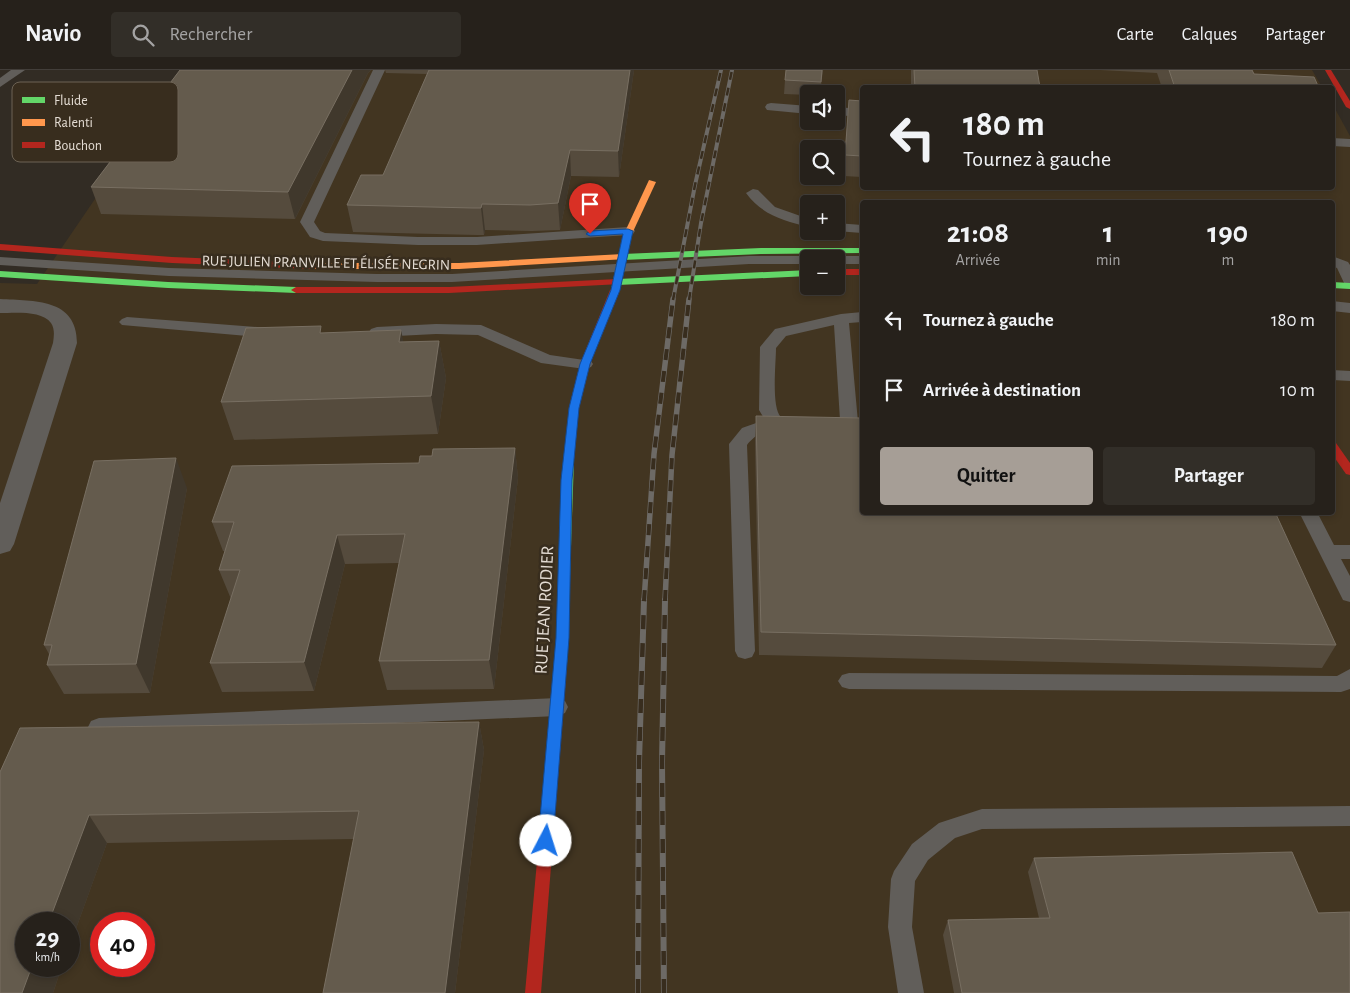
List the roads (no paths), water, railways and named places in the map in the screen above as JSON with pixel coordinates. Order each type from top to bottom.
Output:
[{"type":"street","points":[[1328,70],[1350,107]]},
{"type":"street","name":"RUE JEAN RODIER","points":[[533,993],[563,638],[567,480],[574,408],[585,364],[615,290],[628,234],[652,182]]},
{"type":"street","name":"RUE JULIEN PRANVILLE ET ÉLISÉE NEGRIN","points":[[0,247],[178,260],[381,267],[459,266],[749,251],[859,254]]},
{"type":"street","name":"RUE JULIEN PRANVILLE ET ÉLISÉE NEGRIN","points":[[0,274],[161,285],[382,291],[450,290],[800,272]]},
{"type":"street","points":[[845,272],[860,272]]},
{"type":"street","points":[[1335,285],[1350,286]]},
{"type":"street","points":[[1335,298],[1350,300]]},
{"type":"street","points":[[0,306],[48,310],[64,321],[67,332],[0,544]]},
{"type":"street","points":[[1335,449],[1350,471]]},
{"type":"lane","points":[[0,83],[19,70]]},
{"type":"lane","points":[[379,70],[308,222],[315,234],[323,237],[418,242],[628,234]]},
{"type":"lane","points":[[771,107],[800,109]]},
{"type":"lane","points":[[845,112],[860,113]]},
{"type":"lane","points":[[1335,142],[1350,143]]},
{"type":"lane","points":[[753,193],[760,204],[770,211],[800,219]]},
{"type":"lane","points":[[845,227],[860,228]]},
{"type":"lane","points":[[845,258],[859,254]]},
{"type":"lane","points":[[749,260],[859,254]]},
{"type":"lane","name":"RUE JULIEN PRANVILLE ET ÉLISÉE NEGRIN","points":[[0,261],[169,272],[377,278],[452,278],[749,260],[800,260]]},
{"type":"lane","points":[[1335,261],[1343,265],[1350,282]]},
{"type":"lane","points":[[1335,306],[1350,308]]},
{"type":"lane","points":[[842,319],[849,422],[838,429],[796,429],[776,422],[767,410],[768,347],[781,332],[842,319],[860,317]]},
{"type":"lane","points":[[126,322],[283,334]]},
{"type":"lane","points":[[360,333],[436,329],[481,330],[547,360],[585,364]]},
{"type":"lane","points":[[1335,375],[1350,376]]},
{"type":"lane","points":[[745,651],[738,444],[748,432],[776,422]]},
{"type":"lane","points":[[1310,515],[1350,595]]},
{"type":"lane","points":[[1328,552],[1350,552]]},
{"type":"lane","points":[[849,681],[1341,684],[1350,677]]},
{"type":"lane","points":[[80,728],[557,708]]},
{"type":"lane","points":[[911,993],[900,927],[903,879],[920,852],[947,830],[982,819],[1350,816]]},
{"type":"railway","points":[[673,300],[695,185],[721,70]]},
{"type":"railway","points":[[689,300],[701,223],[732,70]]},
{"type":"railway","points":[[644,601],[654,454],[673,299]]},
{"type":"railway","points":[[665,601],[672,455],[689,299]]},
{"type":"railway","points":[[638,993],[639,762],[644,600]]},
{"type":"railway","points":[[664,993],[662,762],[665,600]]}]
